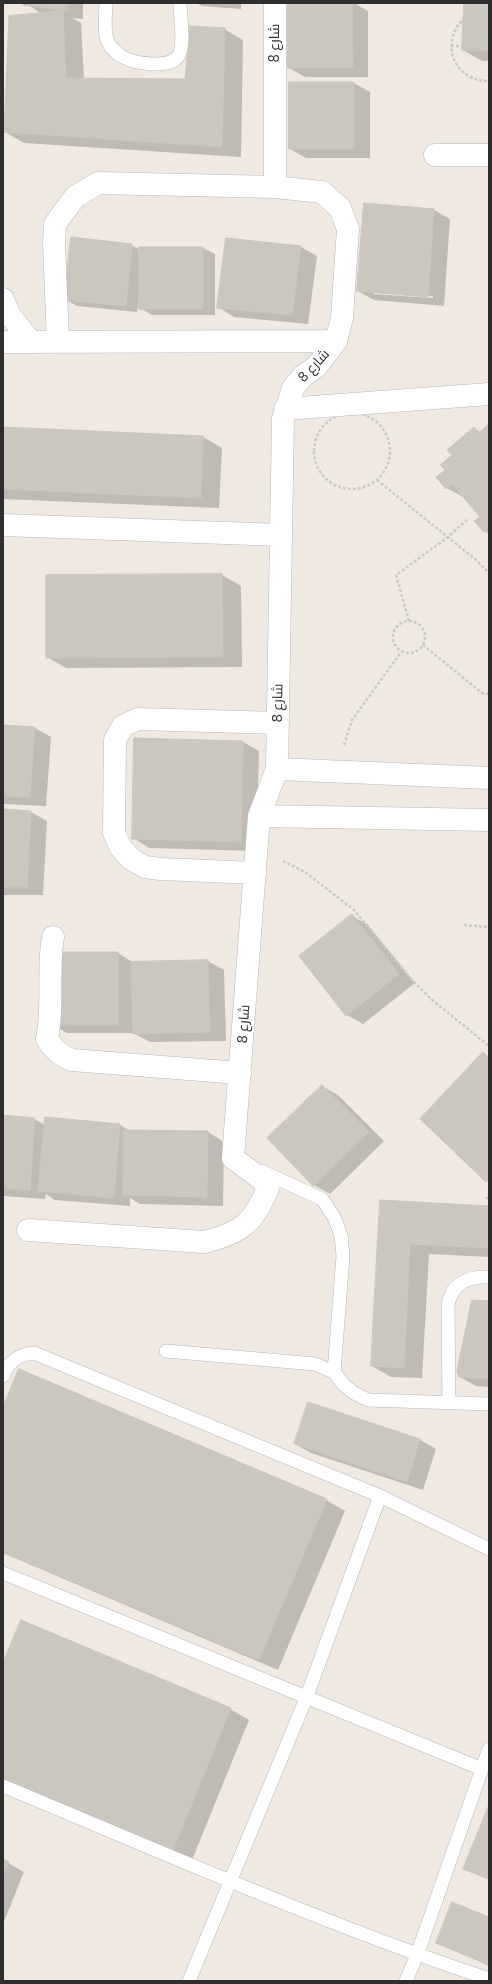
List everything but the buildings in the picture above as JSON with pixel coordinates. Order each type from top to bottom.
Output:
[{"type":"street","name":"شارع 8","points":[[233,1158],[259,816],[277,768],[283,418],[293,388],[303,376],[316,367],[336,341],[342,318],[348,229],[340,208],[322,192],[275,187],[275,3]]},
{"type":"street","points":[[435,156],[489,155]]},
{"type":"street","points":[[58,342],[54,259],[55,224],[75,197],[98,183],[275,187]]},
{"type":"street","points":[[3,299],[9,314],[31,342]]},
{"type":"street","points":[[3,342],[336,341]]},
{"type":"street","points":[[285,409],[489,394]]},
{"type":"street","points":[[3,525],[281,535]]},
{"type":"street","points":[[255,873],[161,869],[145,866],[132,859],[121,848],[114,833],[115,740],[123,726],[138,719],[278,723]]},
{"type":"street","points":[[277,768],[489,778]]},
{"type":"street","points":[[259,816],[489,820]]},
{"type":"street","points":[[53,937],[50,952],[50,1025],[47,1039],[53,1049],[62,1056],[72,1060],[240,1073]]},
{"type":"street","points":[[28,1230],[204,1242],[227,1237],[246,1224],[260,1207],[269,1185],[233,1158]]},
{"type":"lane","points":[[106,3],[105,32],[108,42],[114,50],[122,57],[131,61],[165,64],[175,60],[181,50],[180,3]]},
{"type":"lane","points":[[233,1158],[322,1200],[334,1216],[341,1236],[343,1256],[334,1372]]},
{"type":"lane","points":[[449,1402],[448,1305],[450,1296],[454,1288],[468,1278],[477,1276],[489,1277]]},
{"type":"lane","points":[[166,1351],[315,1364],[334,1372],[343,1384],[354,1393],[368,1400],[489,1404]]},
{"type":"lane","points":[[3,1376],[5,1370],[15,1358],[26,1353],[34,1353],[380,1496],[489,1549]]},
{"type":"lane","points":[[189,1981],[308,1696],[380,1496]]},
{"type":"lane","points":[[3,1573],[308,1696],[482,1769]]},
{"type":"lane","points":[[406,1981],[417,1955],[489,1749]]},
{"type":"lane","points":[[3,1786],[231,1881],[417,1955],[489,1979]]},
{"type":"path","points":[[484,46],[487,11],[485,3]]},
{"type":"path","points":[[487,11],[480,11],[469,15],[459,23],[453,34],[451,46],[453,58],[459,69],[468,77],[480,81],[489,81]]},
{"type":"path","points":[[451,46],[489,46]]},
{"type":"path","points":[[351,412],[364,414],[376,421],[385,431],[389,444],[390,457],[386,469],[377,480],[366,487],[353,489],[340,487],[328,481],[319,471],[314,459],[314,445],[318,432],[326,422],[338,415],[351,412]]},
{"type":"path","points":[[377,480],[448,537],[489,573]]},
{"type":"path","points":[[409,621],[396,575],[448,537],[468,519]]},
{"type":"path","points":[[409,621],[417,623],[423,629],[425,637],[424,645],[418,651],[409,654],[401,652],[395,646],[393,638],[395,630],[401,623],[409,621]]},
{"type":"path","points":[[424,645],[482,693],[489,694]]},
{"type":"path","points":[[336,770],[352,720],[401,652]]},
{"type":"path","points":[[257,849],[306,872],[354,910],[411,979],[432,999],[489,1046]]},
{"type":"path","points":[[464,925],[489,927]]}]
